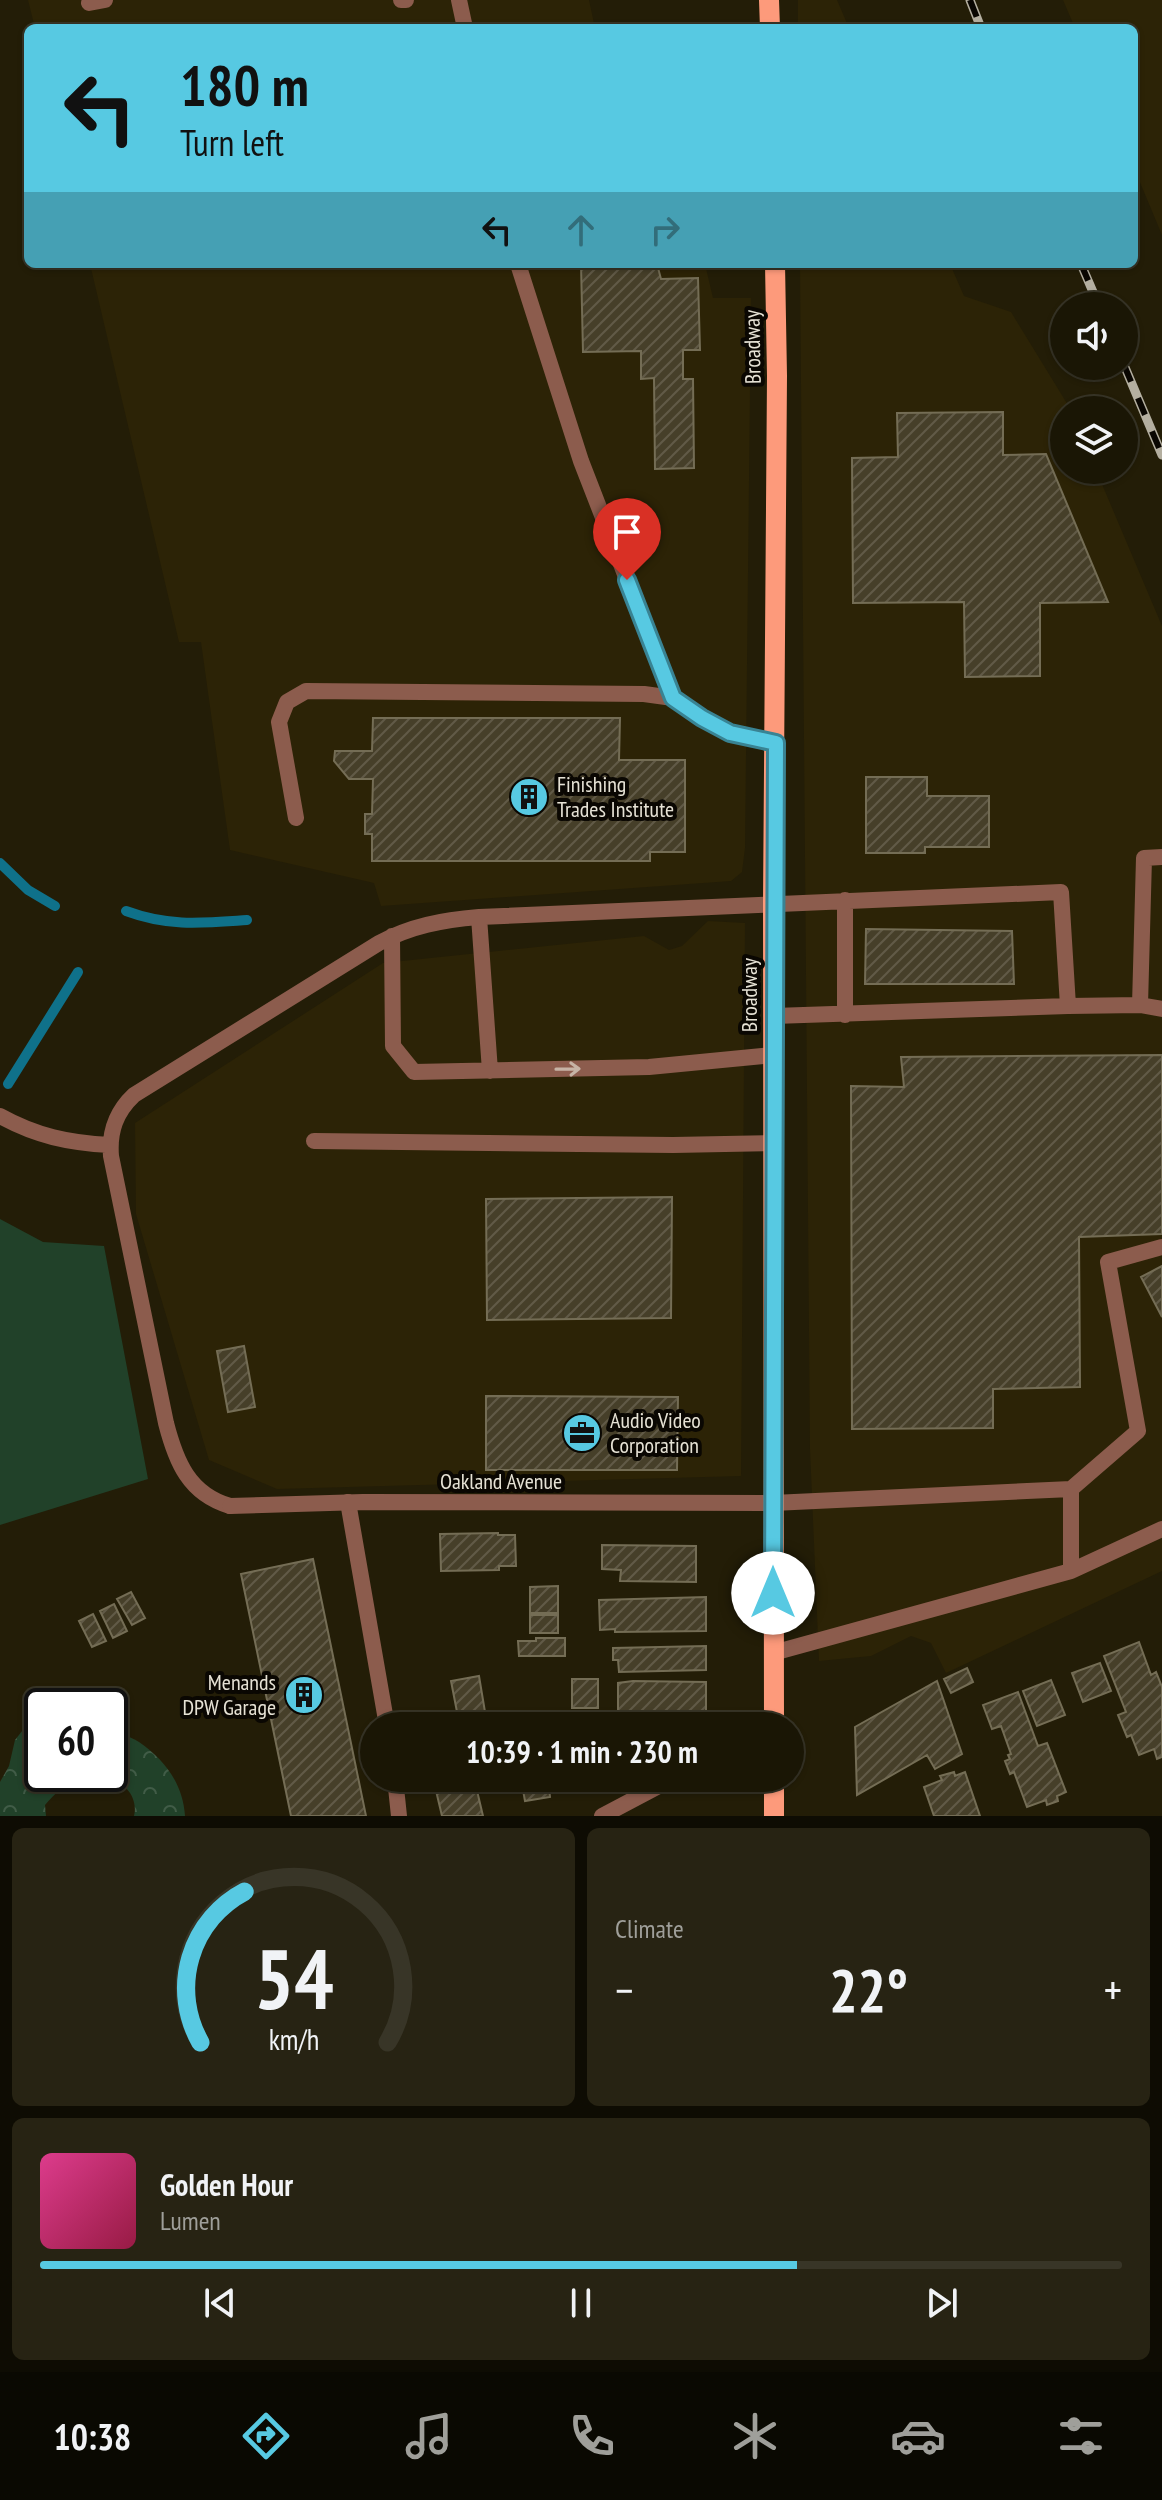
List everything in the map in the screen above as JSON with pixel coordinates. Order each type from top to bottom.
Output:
[{"type":"main road","points":[[769,0],[770,24]]},
{"type":"main road","name":"Broadway","points":[[774,1712],[775,268]]},
{"type":"main road","points":[[774,1792],[774,1816]]},
{"type":"street","points":[[459,0],[464,24]]},
{"type":"street","points":[[519,268],[581,461],[673,698]]},
{"type":"street","points":[[296,818],[279,722],[287,702],[299,693],[313,690],[602,693],[673,698],[730,733],[776,743]]},
{"type":"street","points":[[1140,1005],[1144,858],[1162,857]]},
{"type":"street","points":[[0,1116],[39,1135],[78,1143],[110,1145],[112,1127],[119,1112],[134,1095],[392,936],[433,922],[479,917],[1061,892],[1068,1006]]},
{"type":"street","points":[[845,900],[845,1015]]},
{"type":"street","points":[[479,917],[490,1071]]},
{"type":"street","points":[[392,936],[393,1046],[414,1072],[649,1067],[773,1055]]},
{"type":"street","points":[[774,1016],[1068,1006],[1140,1005],[1162,1009]]},
{"type":"street","points":[[314,1141],[673,1145],[774,1143]]},
{"type":"street","name":"Oakland Avenue","points":[[110,1145],[174,1453],[185,1475],[217,1502],[230,1506],[348,1502],[773,1503],[1071,1489]]},
{"type":"street","points":[[1071,1571],[1071,1489],[1138,1431],[1108,1262],[1162,1247]]},
{"type":"street","points":[[348,1502],[385,1712]]},
{"type":"street","points":[[773,1653],[1071,1571],[1162,1529]]},
{"type":"street","points":[[396,1792],[399,1816]]},
{"type":"street","points":[[602,1816],[647,1792]]},
{"type":"shaded area","points":[[28,0],[589,0],[594,24],[34,24]]},
{"type":"shaded area","points":[[798,0],[837,0],[847,24],[798,24]]},
{"type":"shaded area","points":[[1063,0],[1162,0],[1162,235],[1138,178],[1138,24],[1073,24]]},
{"type":"shaded area","points":[[91,268],[706,268],[713,298],[751,298],[745,848],[742,872],[731,881],[381,906],[374,883],[230,850],[201,642],[179,642]]},
{"type":"shaded area","points":[[800,268],[952,268],[964,296],[1011,312],[1062,396],[1050,396],[1050,484],[1102,484],[1162,626],[1162,1571],[946,1673],[931,1643],[911,1636],[871,1656],[819,1661],[810,1449]]},
{"type":"shaded area","points":[[708,921],[745,923],[741,1476],[277,1489],[209,1460],[136,1214],[135,1123],[383,963],[644,936],[669,950],[682,946]]},
{"type":"green space","points":[[0,1219],[43,1242],[104,1246],[148,1479],[0,1525]]},
{"type":"green space","points":[[24,1729],[24,1792],[58,1792],[45,1805],[46,1816],[0,1816],[0,1782],[9,1766],[15,1740]]},
{"type":"green space","points":[[128,1737],[157,1757],[171,1774],[181,1793],[185,1816],[134,1816],[135,1807],[129,1792]]},
{"type":"building","points":[[581,268],[658,268],[661,279],[698,278],[700,350],[683,350],[683,379],[693,379],[694,468],[655,469],[654,378],[641,379],[641,351],[583,352]]},
{"type":"building","points":[[1003,412],[1003,455],[1046,454],[1050,464],[1050,484],[1059,484],[1108,602],[1040,603],[1040,676],[965,677],[964,602],[853,603],[852,458],[898,457],[897,413]]},
{"type":"building","name":"Finishing Trades Institute","points":[[373,718],[620,718],[619,760],[685,760],[685,852],[650,852],[650,861],[372,861],[372,834],[365,834],[365,814],[372,814],[373,779],[349,779],[334,761],[335,751],[372,751]]},
{"type":"building","points":[[866,777],[927,777],[927,796],[989,796],[989,847],[925,847],[925,853],[866,853]]},
{"type":"building","points":[[866,929],[1012,931],[1014,984],[865,984]]},
{"type":"building","points":[[1162,1055],[1162,1234],[1079,1237],[1080,1387],[993,1389],[993,1428],[852,1429],[851,1086],[904,1087],[901,1057]]},
{"type":"building","points":[[672,1197],[671,1318],[487,1320],[486,1199]]},
{"type":"building","points":[[1162,1266],[1162,1317],[1141,1277]]},
{"type":"building","points":[[244,1346],[255,1407],[228,1412],[217,1351]]},
{"type":"building","name":"Audio Video Corporation","points":[[486,1396],[678,1397],[677,1470],[486,1470]]},
{"type":"building","points":[[440,1534],[515,1535],[516,1566],[499,1566],[499,1570],[441,1571]]},
{"type":"building","points":[[602,1545],[696,1546],[696,1582],[620,1581],[621,1570],[602,1569]]},
{"type":"building","name":"Menands DPW Garage","points":[[313,1559],[366,1816],[291,1816],[241,1574]]},
{"type":"building","points":[[558,1586],[558,1613],[530,1613],[530,1587]]},
{"type":"building","points":[[131,1592],[145,1618],[132,1625],[117,1599]]},
{"type":"building","points":[[706,1597],[706,1631],[600,1630],[599,1600]]},
{"type":"building","points":[[114,1604],[127,1631],[113,1638],[100,1611]]},
{"type":"building","points":[[93,1614],[106,1641],[92,1647],[79,1621]]},
{"type":"building","points":[[530,1615],[558,1615],[558,1633],[530,1633]]},
{"type":"building","points":[[536,1638],[565,1638],[565,1656],[519,1656],[518,1641],[536,1641]]},
{"type":"building","points":[[1139,1642],[1151,1675],[1156,1672],[1162,1687],[1162,1757],[1157,1759],[1154,1749],[1139,1755],[1131,1735],[1127,1737],[1118,1715],[1126,1712],[1104,1656]]},
{"type":"building","points":[[706,1646],[706,1670],[619,1672],[618,1660],[613,1660],[613,1648]]},
{"type":"building","points":[[1100,1663],[1111,1691],[1083,1702],[1072,1673]]},
{"type":"building","points":[[967,1668],[973,1682],[951,1693],[944,1679]]},
{"type":"building","points":[[479,1676],[485,1712],[457,1712],[451,1681]]},
{"type":"building","points":[[572,1679],[598,1679],[598,1708],[572,1708]]},
{"type":"building","points":[[1051,1680],[1065,1715],[1037,1726],[1023,1691]]},
{"type":"building","points":[[937,1681],[962,1754],[935,1769],[927,1755],[857,1795],[855,1727]]},
{"type":"building","points":[[706,1682],[706,1712],[618,1712],[618,1683]]},
{"type":"building","points":[[1018,1692],[1038,1746],[1047,1743],[1066,1792],[1057,1796],[1058,1801],[1047,1805],[1046,1800],[1027,1807],[1014,1772],[1010,1774],[1005,1761],[1010,1759],[1008,1755],[1011,1754],[1001,1726],[992,1729],[983,1705]]},
{"type":"building","points":[[954,1772],[955,1776],[965,1772],[980,1816],[934,1816],[924,1787],[942,1780],[940,1776]]},
{"type":"building","points":[[436,1792],[477,1792],[483,1816],[442,1816]]},
{"type":"building","points":[[523,1792],[549,1792],[550,1797],[525,1801]]},
{"type":"waterway","points":[[0,863],[28,890],[55,906]]},
{"type":"waterway","points":[[126,911],[172,922],[247,920]]},
{"type":"waterway","points":[[8,1084],[78,972]]},
{"type":"railway","points":[[970,0],[979,24]]},
{"type":"railway","points":[[1083,268],[1093,292]]},
{"type":"railway","points":[[1130,380],[1162,455]]},
{"type":"place","name":"Finishing Trades Institute","points":[[529,797]]},
{"type":"place","name":"Audio Video Corporation","points":[[582,1433]]},
{"type":"place","name":"Menands DPW Garage","points":[[304,1695]]},
{"type":"route","points":[[627,580],[673,698],[730,733],[776,743],[773,903],[773,1593]]}]
